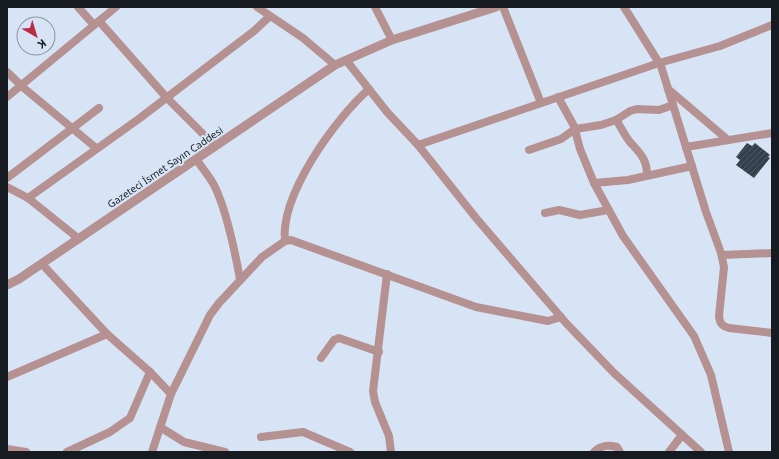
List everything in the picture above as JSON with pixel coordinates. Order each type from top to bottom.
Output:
[{"type":"street","points":[[78,7],[96,23],[215,146]]},
{"type":"street","points":[[7,97],[116,7]]},
{"type":"street","points":[[258,7],[303,38],[335,65]]},
{"type":"street","points":[[375,7],[392,40]]},
{"type":"street","name":"Gazeteci İsmet Sayın Caddesi","points":[[7,285],[42,264],[335,65],[392,40],[496,7]]},
{"type":"street","points":[[502,7],[541,102]]},
{"type":"street","points":[[624,7],[659,63],[706,212],[722,255],[724,267],[719,316],[720,322],[723,326],[729,328],[772,333]]},
{"type":"street","points":[[28,198],[167,98],[254,31],[270,16]]},
{"type":"street","points":[[418,145],[659,63],[720,46],[772,25]]},
{"type":"street","points":[[346,60],[387,112],[418,145],[476,218],[561,316],[601,360],[701,452]]},
{"type":"street","points":[[7,72],[96,148]]},
{"type":"street","points":[[668,88],[728,140]]},
{"type":"street","points":[[285,241],[284,232],[287,217],[294,196],[308,164],[356,100],[369,89]]},
{"type":"street","points":[[558,97],[575,129],[580,149],[594,183],[608,210],[642,264],[694,336],[711,375],[729,452]]},
{"type":"street","points":[[529,150],[561,139],[575,129],[601,125],[616,120],[637,109],[653,111],[673,105]]},
{"type":"street","points":[[7,178],[99,108]]},
{"type":"street","points":[[616,120],[629,141],[643,155],[647,165],[647,175]]},
{"type":"street","points":[[686,148],[772,133]]},
{"type":"street","points":[[196,159],[215,187],[235,253],[240,280]]},
{"type":"street","points":[[594,183],[628,180],[692,166]]},
{"type":"street","points":[[7,187],[28,198],[79,239]]},
{"type":"street","points":[[545,213],[559,210],[580,215],[608,210]]},
{"type":"street","points":[[152,452],[171,394],[210,315],[262,257],[285,241],[291,240],[476,307],[548,321],[561,316]]},
{"type":"street","points":[[722,255],[772,253]]},
{"type":"street","points":[[42,264],[107,334],[150,372],[171,394]]},
{"type":"street","points":[[387,274],[379,330],[379,352],[373,391],[375,402],[389,436],[391,452]]},
{"type":"street","points":[[7,377],[107,334]]},
{"type":"street","points":[[321,358],[334,340],[339,338],[379,352]]},
{"type":"street","points":[[67,452],[110,432],[130,418],[150,372]]},
{"type":"street","points":[[160,427],[184,442],[225,452]]},
{"type":"street","points":[[262,436],[303,432],[350,452]]},
{"type":"street","points":[[669,452],[682,435]]},
{"type":"street","points":[[594,452],[597,449],[608,445],[617,447],[620,452]]},
{"type":"street","points":[[7,449],[26,452]]},
{"type":"building","points":[[747,143],[752,146],[755,143],[770,155],[768,157],[770,158],[754,178],[736,165],[740,160],[736,157]]}]
